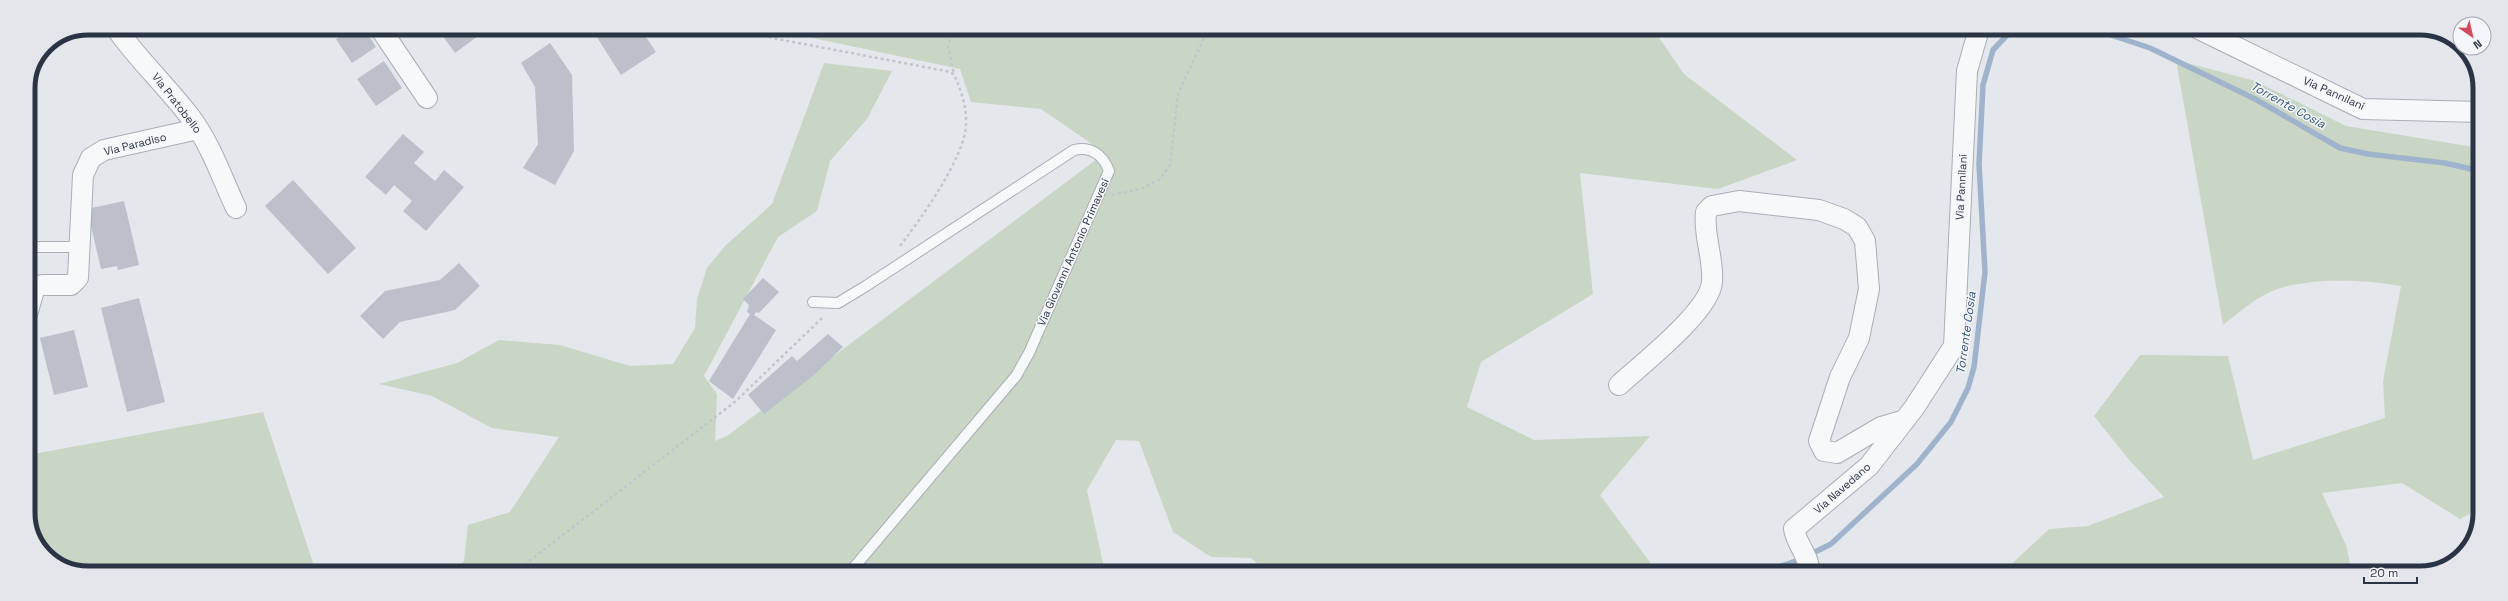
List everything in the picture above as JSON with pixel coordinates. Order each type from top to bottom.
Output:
[{"type":"street","name":"Via Pratobello","points":[[121,35],[128,45],[164,84],[198,129],[236,208]]},
{"type":"street","points":[[385,35],[427,98]]},
{"type":"street","name":"Via Pannilani","points":[[1954,346],[1967,71],[1977,35]]},
{"type":"street","name":"Via Pannilani","points":[[2211,35],[2362,109],[2473,112]]},
{"type":"street","name":"Via Paradiso","points":[[35,287],[42,285],[71,285],[76,282],[83,175],[91,158],[104,150],[198,129]]},
{"type":"street","points":[[1619,385],[1672,337],[1706,302],[1712,283],[1712,270],[1704,227],[1706,212],[1712,206],[1739,201],[1819,210],[1844,219],[1857,227],[1865,241],[1869,289],[1859,338],[1840,377],[1819,442],[1824,451],[1837,453],[1881,427],[1905,420]]},
{"type":"street","name":"Via Navedano","points":[[1809,566],[1796,539],[1794,529],[1868,466],[1905,420],[1954,346]]},
{"type":"lane","name":"Via Giovanni Antonio Primavesi","points":[[838,302],[894,269],[1074,150],[1083,148],[1096,152],[1105,160],[1109,171],[1029,353],[1016,376],[855,566]]},
{"type":"lane","points":[[35,247],[79,247]]},
{"type":"lane","points":[[813,302],[838,302]]},
{"type":"path","points":[[766,35],[772,38],[946,71],[954,74]]},
{"type":"path","points":[[894,269],[895,254],[919,220],[954,161],[966,126],[965,100],[954,74],[948,47],[951,35]]},
{"type":"path","points":[[1097,199],[1144,188],[1160,179],[1170,165],[1178,94],[1205,35]]},
{"type":"path","points":[[523,566],[736,401],[838,302]]},
{"type":"green space","points":[[800,35],[1657,35],[1684,74],[1797,160],[1718,189],[1580,173],[1593,294],[1481,362],[1467,407],[1534,440],[1650,436],[1600,495],[1653,566],[1259,566],[1251,558],[1211,557],[1173,532],[1139,441],[1116,440],[1087,490],[1104,566],[459,566],[464,561],[468,525],[510,512],[559,437],[492,428],[432,396],[379,384],[457,363],[499,340],[560,345],[630,366],[673,364],[695,328],[697,299],[707,268],[725,246],[772,204],[824,63],[892,71],[867,119],[830,161],[817,211],[778,237],[704,376],[717,394],[715,441],[727,436],[1105,153],[1041,109],[971,102],[960,69]]},
{"type":"green space","points":[[2176,60],[2255,81],[2346,126],[2473,147],[2473,512],[2460,519],[2402,483],[2322,493],[2346,545],[2350,566],[2009,566],[2049,529],[2088,526],[2164,497],[2130,461],[2094,416],[2140,355],[2228,356],[2253,460],[2385,418],[2383,381],[2401,286],[2370,282],[2334,281],[2283,287],[2258,299],[2223,325]]},
{"type":"green space","points":[[263,412],[314,566],[88,566],[71,563],[53,553],[48,548],[39,533],[35,516],[35,454]]},
{"type":"building","points":[[342,35],[368,35],[376,47],[352,63],[336,39]]},
{"type":"building","points":[[442,35],[479,35],[455,53]]},
{"type":"building","points":[[595,35],[645,35],[656,52],[621,75]]},
{"type":"building","points":[[550,43],[572,75],[574,151],[555,185],[523,168],[538,144],[535,87],[521,63]]},
{"type":"building","points":[[384,61],[402,88],[376,106],[357,79]]},
{"type":"building","points":[[403,134],[424,152],[414,163],[435,181],[444,170],[464,187],[426,231],[403,211],[412,201],[394,185],[386,195],[365,177]]},
{"type":"building","points":[[293,180],[356,248],[328,274],[265,206]]},
{"type":"building","points":[[124,201],[139,265],[118,270],[117,266],[101,269],[87,209]]},
{"type":"building","points":[[459,263],[480,286],[455,310],[400,322],[383,339],[360,316],[385,291],[440,280]]},
{"type":"building","points":[[763,278],[779,292],[759,313],[756,312],[754,315],[776,330],[733,399],[709,381],[750,314],[747,312],[749,305],[743,299]]},
{"type":"building","points":[[139,298],[165,402],[127,412],[101,308]]},
{"type":"building","points":[[74,330],[88,387],[54,395],[40,338]]},
{"type":"building","points":[[828,334],[843,347],[813,376],[764,414],[748,395],[792,356],[797,361]]},
{"type":"waterway","name":"Torrente Cosia","points":[[1781,566],[1799,560],[1831,544],[1917,464],[1951,422],[1968,388],[1974,367],[1985,272],[1979,164],[1983,85],[1993,50],[2007,35]]},
{"type":"waterway","name":"Torrente Cosia","points":[[2111,35],[2150,48],[2255,99],[2340,148],[2368,154],[2445,163],[2473,169]]}]
